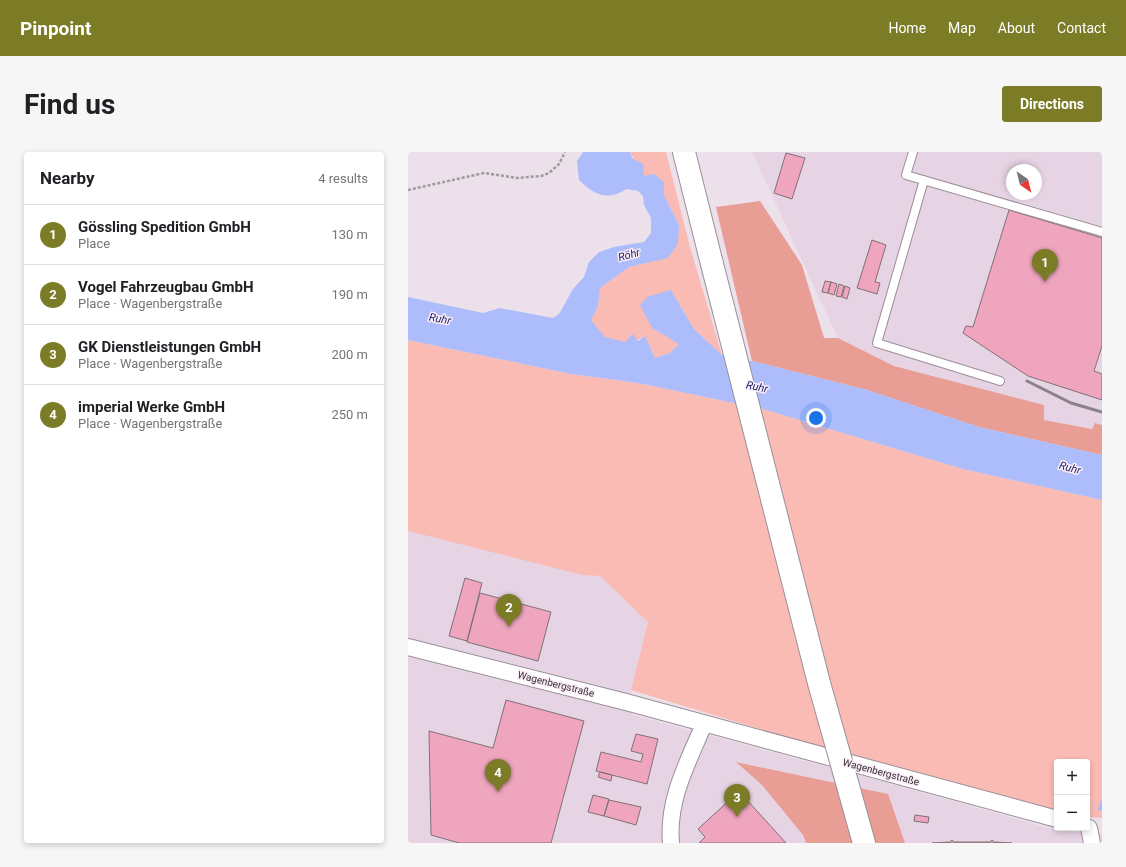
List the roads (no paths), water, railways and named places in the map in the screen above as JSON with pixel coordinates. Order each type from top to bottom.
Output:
[{"type":"highway","points":[[684,152],[819,684],[864,843]]},
{"type":"highway","points":[[857,815],[868,843]]},
{"type":"street","name":"Wagenbergstraße","points":[[408,647],[626,702],[1054,818]]},
{"type":"street","points":[[670,843],[669,829],[676,790],[704,724]]},
{"type":"lane","points":[[913,152],[906,175],[1102,232]]},
{"type":"lane","points":[[924,180],[877,343],[1000,381]]},
{"type":"water","points":[[583,152],[630,152],[632,158],[643,164],[644,176],[654,174],[664,182],[664,195],[679,225],[678,244],[668,258],[629,267],[600,288],[598,306],[591,320],[605,337],[625,342],[633,334],[638,341],[645,336],[655,358],[670,353],[679,344],[652,328],[640,305],[647,297],[671,290],[694,329],[722,355],[752,361],[867,390],[979,427],[1102,455],[1102,500],[963,469],[763,409],[638,383],[571,374],[408,340],[408,297],[483,313],[500,308],[553,318],[559,314],[573,289],[584,277],[589,262],[599,252],[614,247],[644,242],[651,233],[651,218],[644,205],[643,196],[638,191],[626,189],[613,195],[601,195],[584,185],[579,180],[577,161]]},
{"type":"waterway","points":[[1100,809],[1102,803]]},
{"type":"railway","points":[[1027,381],[1071,403],[1102,412]]},
{"type":"place","name":"Gössling Spedition GmbH","points":[[1045,282]]},
{"type":"place","name":"Vogel Fahrzeugbau GmbH","points":[[509,627]]},
{"type":"place","name":"imperial Werke GmbH","points":[[498,792]]},
{"type":"place","name":"GK Dienstleistungen GmbH","points":[[737,817]]},
{"type":"water label","name":"Röhr","points":[[629,255]]},
{"type":"water label","name":"Ruhr","points":[[440,319]]},
{"type":"water label","name":"Ruhr","points":[[757,387]]},
{"type":"water label","name":"Ruhr","points":[[1070,468]]}]
